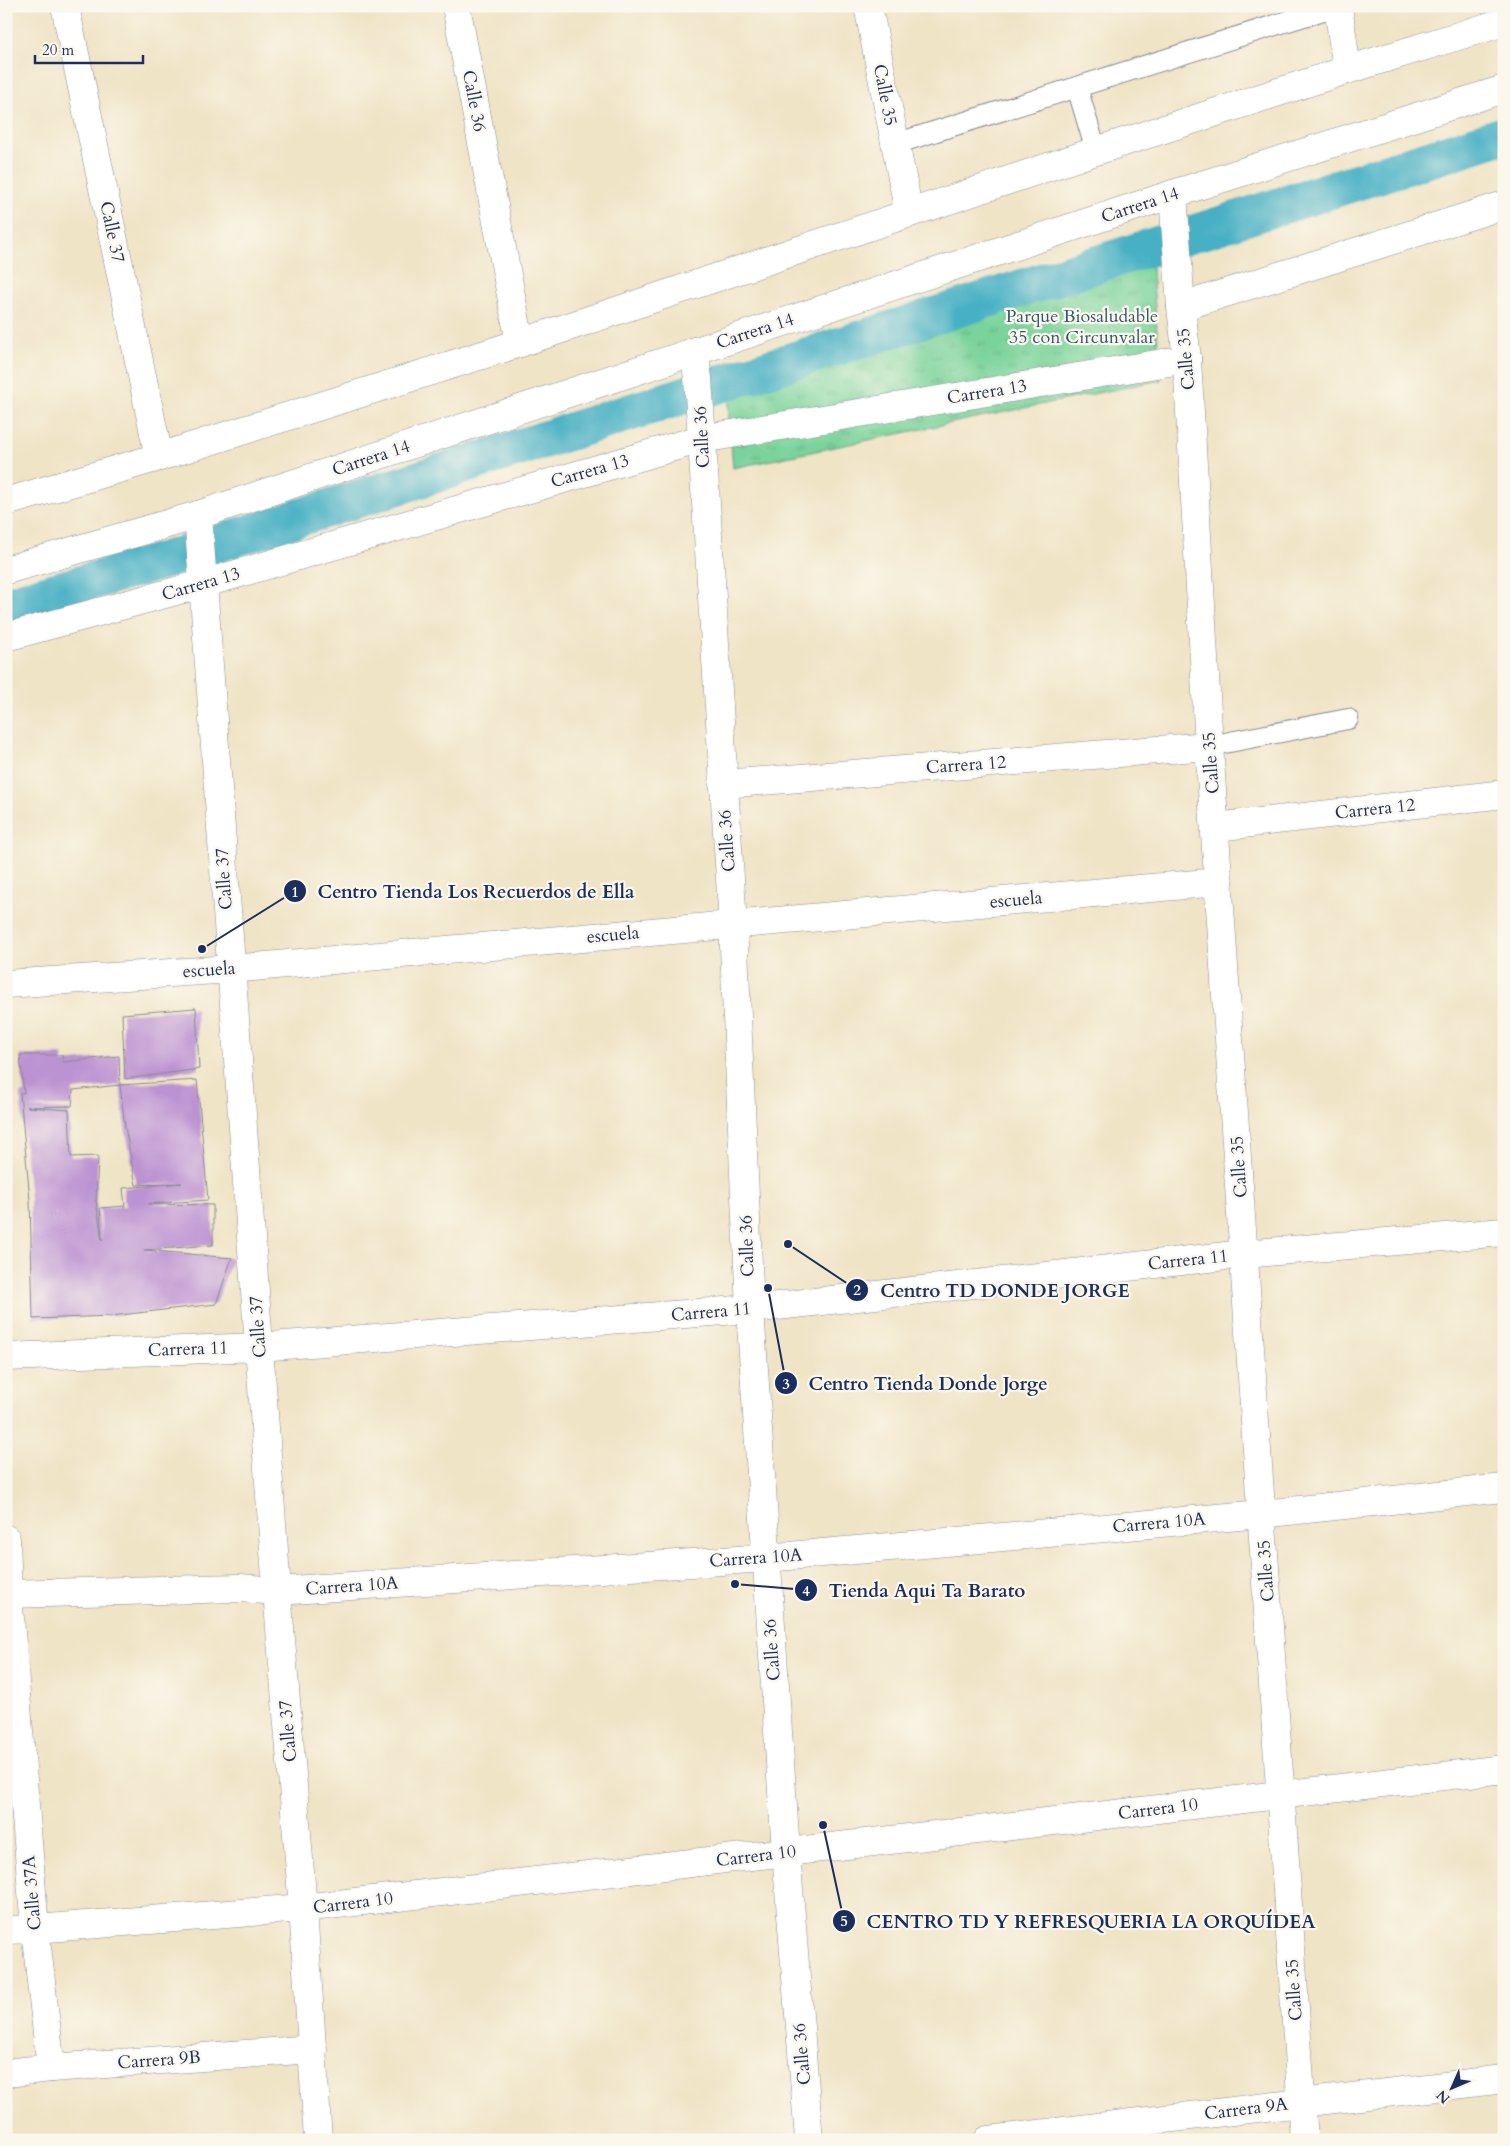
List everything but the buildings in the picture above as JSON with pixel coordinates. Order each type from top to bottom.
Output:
[{"type":"street","name":"Calle 37","points":[[65,6],[160,457]]},
{"type":"street","name":"Calle 36","points":[[456,6],[520,343]]},
{"type":"street","name":"Calle 35","points":[[868,6],[909,213]]},
{"type":"street","points":[[1337,6],[1348,70]]},
{"type":"street","points":[[6,502],[160,457],[520,343],[1096,151],[1504,22]]},
{"type":"street","name":"Carrera 14","points":[[6,570],[199,526],[694,351],[1173,194],[1504,89]]},
{"type":"street","name":"Calle 35","points":[[1173,194],[1181,307],[1187,359],[1209,746],[1304,2140]]},
{"type":"street","points":[[1181,307],[1504,205]]},
{"type":"street","name":"Calle 36","points":[[694,351],[698,378],[733,925],[750,1309],[766,1558],[786,1852],[809,2140]]},
{"type":"street","name":"Carrera 13","points":[[6,637],[202,582],[701,434],[1187,359]]},
{"type":"street","name":"Calle 37","points":[[199,526],[277,1591],[303,1908],[318,2140]]},
{"type":"street","name":"Carrera 12","points":[[723,784],[1209,746]]},
{"type":"street","name":"Carrera 12","points":[[1216,827],[1504,794]]},
{"type":"street","name":"escuela","points":[[6,984],[231,969],[1219,882]]},
{"type":"street","name":"Carrera 11","points":[[6,1357],[259,1347],[750,1309],[1244,1254],[1504,1232]]},
{"type":"street","name":"Carrera 10A","points":[[7,1594],[240,1588],[277,1591],[766,1558],[1262,1514],[1504,1488]]},
{"type":"street","name":"Calle 37A","points":[[6,1539],[7,1594],[35,1929],[52,2068]]},
{"type":"street","name":"Carrera 10","points":[[6,1930],[303,1908],[1504,1769]]},
{"type":"street","name":"Carrera 9B","points":[[6,2073],[312,2049]]},
{"type":"street","name":"Carrera 9A","points":[[988,2140],[1504,2079]]},
{"type":"lane","points":[[895,144],[1337,6]]},
{"type":"lane","points":[[1077,87],[1096,151]]},
{"type":"lane","points":[[1209,746],[1348,719]]},
{"type":"green space","name":"Parque Biosaludable 35 con Circunvalar","points":[[1149,233],[1161,380],[733,468],[729,419],[728,367]]},
{"type":"waterway","points":[[6,605],[159,562],[1504,135]]},
{"type":"place","name":"Centro Tienda Los Recuerdos de Ella","points":[[202,949]]},
{"type":"place","name":"Centro TD DONDE JORGE","points":[[788,1244]]},
{"type":"place","name":"Centro Tienda Donde Jorge","points":[[768,1288]]},
{"type":"place","name":"Tienda Aqui Ta Barato","points":[[735,1584]]},
{"type":"place","name":"CENTRO TD Y REFRESQUERIA LA ORQUÍDEA","points":[[823,1825]]}]
